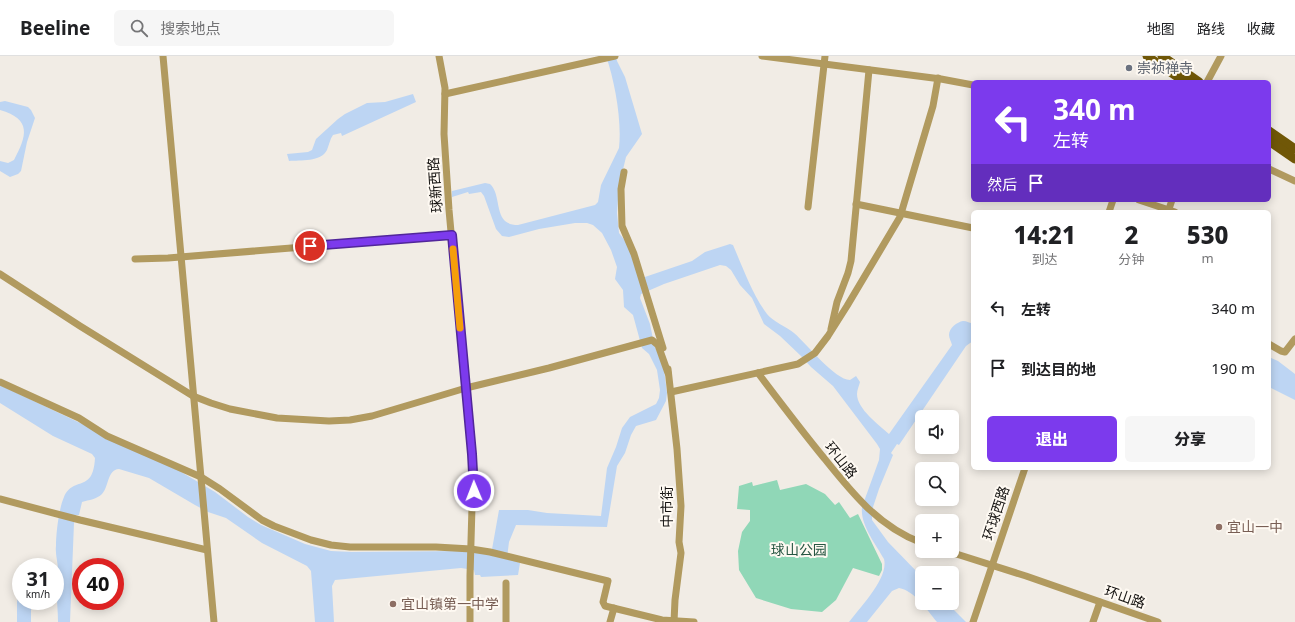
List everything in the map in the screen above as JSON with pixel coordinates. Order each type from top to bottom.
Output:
[{"type":"main road","points":[[1148,56],[1182,80]]},
{"type":"main road","points":[[1162,56],[1196,80]]},
{"type":"main road","points":[[1271,132],[1295,149]]},
{"type":"main road","points":[[1271,141],[1295,159]]},
{"type":"street","points":[[163,56],[214,622]]},
{"type":"street","name":"球新西路","points":[[439,56],[446,94],[444,134],[473,472],[470,622]]},
{"type":"street","points":[[446,94],[615,56]]},
{"type":"street","points":[[762,56],[938,78],[971,85]]},
{"type":"street","points":[[808,207],[825,56]]},
{"type":"street","points":[[1208,80],[1221,56]]},
{"type":"street","points":[[830,333],[837,302],[850,265],[869,70]]},
{"type":"street","points":[[671,392],[798,364],[805,361],[815,353],[851,300],[901,213],[933,106],[938,78]]},
{"type":"street","points":[[1271,170],[1295,181]]},
{"type":"street","points":[[624,172],[621,189],[621,222],[625,235],[633,250],[642,278],[667,362],[668,373]]},
{"type":"street","points":[[1145,202],[1168,210]]},
{"type":"street","points":[[856,204],[971,228]]},
{"type":"street","points":[[135,259],[181,257],[452,235]]},
{"type":"street","points":[[0,274],[80,326],[194,396],[220,407],[245,413],[291,419],[340,421],[372,416],[466,388],[549,368],[652,340],[658,345],[668,373]]},
{"type":"street","points":[[1271,345],[1285,352],[1295,339]]},
{"type":"street","name":"中市街","points":[[668,373],[677,449],[681,506],[679,542],[681,553],[674,621]]},
{"type":"street","name":"环山路","points":[[758,373],[804,434],[860,502],[897,532],[915,540]]},
{"type":"street","points":[[0,382],[79,418],[111,438],[220,489],[262,520],[274,526],[321,543],[350,547],[436,547],[490,552],[608,581],[603,602],[605,606],[653,618],[694,622]]},
{"type":"street","name":"环球西路","points":[[973,622],[1024,470]]},
{"type":"street","points":[[0,499],[59,515],[207,550]]},
{"type":"street","name":"环山路","points":[[959,555],[1158,622]]},
{"type":"street","points":[[506,583],[506,622]]},
{"type":"street","points":[[1093,622],[1100,602]]},
{"type":"street","points":[[610,622],[614,608]]},
{"type":"green space","name":"球山公园","points":[[777,480],[780,490],[806,484],[825,494],[835,505],[839,502],[850,518],[858,514],[882,564],[882,570],[879,576],[853,568],[836,600],[822,612],[791,609],[756,598],[739,570],[738,551],[742,532],[750,521],[750,510],[737,509],[739,486],[752,482],[753,486]]},
{"type":"water","points":[[606,56],[616,56],[625,77],[642,134],[626,157],[619,186],[617,213],[619,233],[626,242],[635,261],[639,279],[692,261],[705,252],[730,244],[733,245],[752,289],[767,314],[772,319],[794,333],[821,361],[837,374],[850,380],[856,376],[860,382],[857,394],[858,400],[864,411],[889,434],[952,345],[949,332],[956,324],[963,321],[971,323],[971,342],[966,346],[923,410],[915,410],[915,421],[899,445],[897,444],[891,453],[893,455],[873,507],[874,511],[872,520],[888,542],[915,570],[915,597],[899,588],[892,591],[867,622],[849,622],[878,583],[884,567],[884,559],[863,521],[862,514],[862,507],[879,460],[880,449],[833,386],[811,367],[780,336],[764,324],[752,298],[740,285],[731,270],[726,266],[720,265],[664,284],[641,294],[640,298],[650,324],[654,344],[664,369],[667,393],[666,401],[656,420],[636,426],[631,435],[625,453],[617,466],[607,527],[516,525],[509,542],[507,558],[520,563],[518,575],[481,577],[480,575],[475,575],[474,570],[461,568],[335,580],[332,586],[334,622],[315,622],[311,571],[307,566],[262,543],[226,518],[208,512],[149,478],[119,469],[112,472],[102,494],[82,502],[79,515],[76,515],[74,523],[72,558],[70,622],[58,622],[58,610],[64,610],[64,558],[57,558],[56,549],[57,528],[61,507],[68,490],[87,480],[91,476],[94,469],[95,458],[92,454],[53,436],[0,403],[0,385],[171,466],[215,492],[261,525],[305,544],[331,551],[463,551],[491,555],[499,510],[528,510],[547,513],[601,516],[607,468],[622,428],[630,417],[656,404],[659,398],[660,390],[657,370],[649,354],[642,348],[633,315],[624,307],[623,290],[615,279],[617,267],[611,250],[602,233],[593,225],[587,223],[575,223],[539,229],[509,237],[502,236],[496,229],[484,196],[481,192],[469,194],[468,192],[452,197],[452,191],[485,183],[490,184],[494,189],[499,209],[504,220],[510,224],[518,225],[595,205],[598,202],[601,185],[619,148],[620,126],[617,102]]},
{"type":"water","points":[[413,94],[416,102],[342,136],[341,133],[333,135],[327,150],[320,157],[310,160],[289,161],[287,154],[308,152],[312,150],[316,139],[345,114],[367,103],[385,102]]},
{"type":"water","points":[[5,101],[28,107],[35,118],[27,142],[21,171],[10,177],[0,171],[0,161],[8,163],[14,160],[22,143],[24,129],[18,118],[0,110],[0,102]]},
{"type":"water","points":[[1271,358],[1278,361],[1295,374],[1295,400],[1271,388]]},
{"type":"water","points":[[17,610],[31,610],[31,622],[17,622]]},
{"type":"water","points":[[927,610],[954,610],[966,622],[937,622]]},
{"type":"slow traffic","points":[[453,249],[460,328]]},
{"type":"place","name":"崇祯禅寺","points":[[1129,68]]},
{"type":"place","name":"宜山一中","points":[[1219,527]]},
{"type":"place","name":"宜山镇第一中学","points":[[393,604]]},
{"type":"route","points":[[310,246],[452,235],[474,491]]}]
